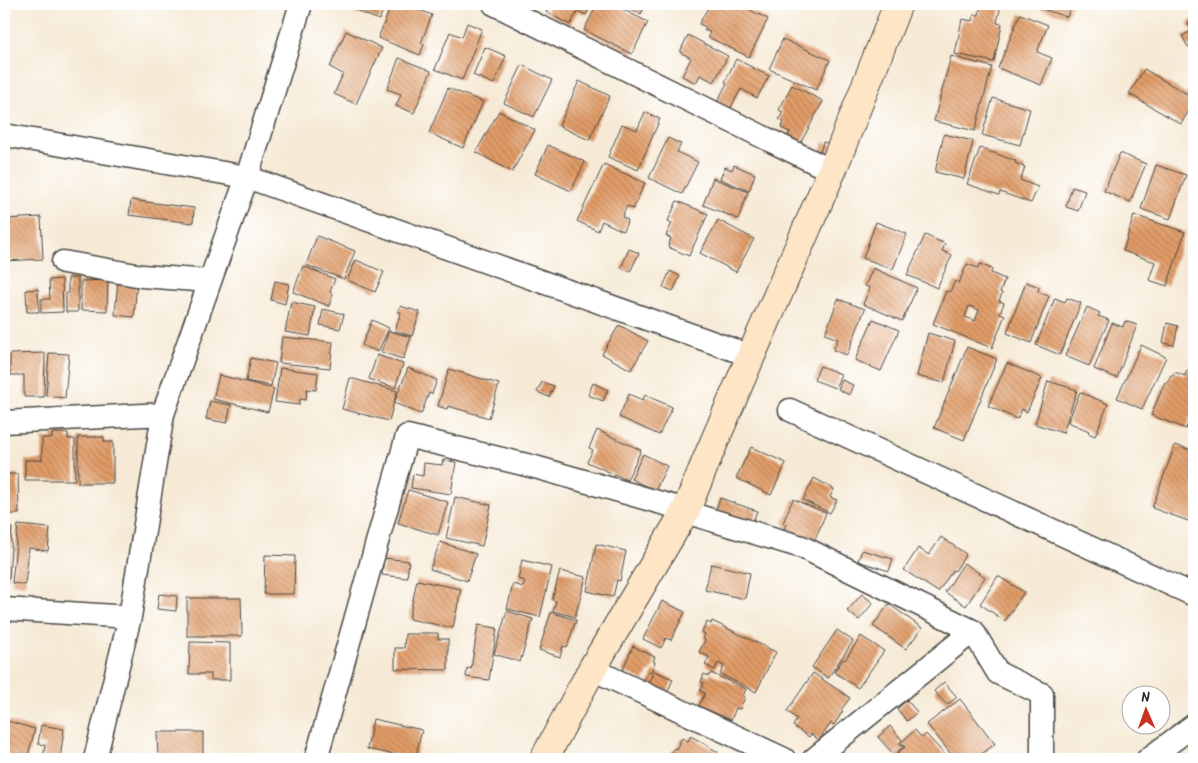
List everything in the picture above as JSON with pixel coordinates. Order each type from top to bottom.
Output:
[{"type":"street","points":[[95,759],[130,617],[163,414],[246,177],[300,4]]},
{"type":"street","points":[[494,4],[832,171]]},
{"type":"street","points":[[544,759],[592,670],[686,511],[832,171],[898,4]]},
{"type":"street","points":[[4,135],[246,177],[751,356]]},
{"type":"street","points":[[63,262],[142,276],[210,281]]},
{"type":"street","points":[[790,410],[1194,595]]},
{"type":"street","points":[[4,422],[163,414]]},
{"type":"street","points":[[316,759],[407,436],[535,466],[802,547],[973,631],[998,673],[1042,694],[1042,759]]},
{"type":"street","points":[[4,609],[130,617]]},
{"type":"street","points":[[814,759],[973,631]]},
{"type":"street","points":[[592,670],[784,759]]},
{"type":"street","points":[[1148,759],[1194,725]]},
{"type":"building","points":[[340,4],[386,4],[379,20]]},
{"type":"building","points":[[392,4],[405,4],[432,15],[421,43],[424,44],[420,55],[378,38]]},
{"type":"building","points":[[551,4],[592,4],[586,15],[578,11],[570,25],[546,12]]},
{"type":"building","points":[[597,4],[612,4],[648,22],[632,54],[584,30]]},
{"type":"building","points":[[620,4],[641,4],[645,6],[641,14]]},
{"type":"building","points":[[710,4],[726,4],[738,10],[740,5],[768,19],[749,57],[708,37],[710,32],[704,30],[706,27],[699,24]]},
{"type":"building","points":[[981,4],[1001,4],[997,23],[1002,24],[994,62],[955,54],[962,19],[973,21],[974,14],[979,15]]},
{"type":"building","points":[[1027,4],[1072,4],[1067,17]]},
{"type":"building","points":[[1020,14],[1048,25],[1037,52],[1052,58],[1041,85],[998,68]]},
{"type":"building","points":[[1194,19],[1194,54],[1182,36],[1192,31],[1187,23]]},
{"type":"building","points":[[467,23],[482,29],[462,80],[435,69],[450,32],[462,37]]},
{"type":"building","points":[[346,31],[382,48],[356,104],[334,94],[343,74],[330,67]]},
{"type":"building","points":[[688,35],[728,56],[714,82],[700,75],[696,83],[682,76],[691,58],[680,52]]},
{"type":"building","points":[[783,39],[830,60],[816,90],[769,69]]},
{"type":"building","points":[[485,47],[506,56],[494,84],[473,75]]},
{"type":"building","points":[[951,56],[992,67],[975,131],[934,121]]},
{"type":"building","points":[[399,58],[431,71],[414,113],[396,106],[401,94],[387,89]]},
{"type":"building","points":[[736,59],[769,76],[757,98],[741,89],[728,113],[715,106],[727,83],[725,82]]},
{"type":"building","points":[[522,65],[552,80],[534,117],[504,103]]},
{"type":"building","points":[[1144,69],[1194,98],[1194,102],[1181,124],[1129,94]]},
{"type":"building","points":[[579,81],[610,96],[589,140],[559,126]]},
{"type":"building","points":[[792,85],[823,101],[800,144],[787,137],[790,132],[781,128],[784,122],[779,119],[783,112],[779,110]]},
{"type":"building","points":[[448,88],[483,102],[463,148],[429,133]]},
{"type":"building","points":[[993,98],[1030,109],[1020,145],[982,135]]},
{"type":"building","points":[[499,111],[535,130],[512,172],[476,152]]},
{"type":"building","points":[[645,112],[660,119],[638,170],[608,157],[622,124],[637,130]]},
{"type":"building","points":[[944,134],[973,141],[964,179],[935,172]]},
{"type":"building","points":[[668,138],[681,144],[677,152],[698,162],[682,194],[649,178]]},
{"type":"building","points":[[823,142],[838,146],[819,157]]},
{"type":"building","points":[[548,145],[585,162],[571,191],[535,174]]},
{"type":"building","points":[[980,148],[1016,161],[1015,163],[1025,167],[1020,180],[1038,187],[1031,203],[1000,192],[999,195],[967,184]]},
{"type":"building","points":[[1120,153],[1146,164],[1130,202],[1104,191]]},
{"type":"building","points":[[604,164],[645,183],[633,209],[627,206],[622,217],[628,220],[623,231],[602,221],[598,231],[577,221]]},
{"type":"building","points":[[734,165],[755,174],[749,191],[720,179],[725,167],[732,170]]},
{"type":"building","points":[[1156,165],[1186,175],[1170,219],[1141,209]]},
{"type":"building","points":[[713,178],[748,192],[738,219],[703,205]]},
{"type":"building","points":[[1072,187],[1085,191],[1078,211],[1066,207]]},
{"type":"building","points":[[131,200],[194,208],[193,223],[129,215]]},
{"type":"building","points":[[677,201],[708,214],[689,256],[668,247],[671,238],[666,236],[672,223],[668,221]]},
{"type":"building","points":[[1134,215],[1185,232],[1167,286],[1149,280],[1155,262],[1123,251]]},
{"type":"building","points":[[41,217],[43,259],[4,261],[4,219]]},
{"type":"building","points":[[718,220],[754,239],[736,272],[700,253]]},
{"type":"building","points":[[876,222],[907,234],[893,269],[863,258]]},
{"type":"building","points":[[925,235],[945,244],[942,251],[952,255],[937,288],[907,275]]},
{"type":"building","points":[[317,236],[355,251],[344,279],[306,265]]},
{"type":"building","points":[[629,249],[639,253],[630,272],[621,268]]},
{"type":"building","points":[[356,260],[384,272],[375,292],[347,280]]},
{"type":"building","points":[[967,264],[978,268],[980,264],[992,269],[991,273],[1005,279],[999,301],[1004,303],[1000,313],[1005,315],[992,348],[933,324],[946,291],[950,292],[955,281],[959,283]],"holes":[[[969,306],[979,310],[975,321],[965,317]]]},
{"type":"building","points":[[303,266],[335,279],[330,292],[333,294],[329,306],[293,292]]},
{"type":"building","points":[[873,268],[917,288],[902,321],[863,304],[870,288],[865,286]]},
{"type":"building","points":[[670,271],[680,276],[673,291],[663,287]]},
{"type":"building","points":[[68,278],[78,278],[78,312],[66,312]]},
{"type":"building","points":[[62,279],[63,312],[41,313],[41,299],[50,299],[49,280]]},
{"type":"building","points":[[118,279],[137,281],[134,317],[115,315]]},
{"type":"building","points":[[108,280],[107,311],[81,310],[81,281]]},
{"type":"building","points":[[275,281],[289,284],[285,304],[271,300]]},
{"type":"building","points":[[1026,282],[1039,287],[1038,292],[1049,296],[1031,343],[1007,333]]},
{"type":"building","points":[[38,289],[39,312],[27,312],[26,290]]},
{"type":"building","points":[[1055,298],[1065,302],[1067,298],[1081,303],[1060,355],[1036,345]]},
{"type":"building","points":[[838,299],[865,309],[847,355],[833,350],[838,339],[825,334]]},
{"type":"building","points":[[291,302],[315,307],[310,336],[285,332]]},
{"type":"building","points":[[400,306],[420,312],[412,336],[395,331],[401,312],[398,312]]},
{"type":"building","points":[[1087,307],[1100,313],[1098,316],[1109,320],[1089,366],[1065,356]]},
{"type":"building","points":[[323,309],[344,314],[340,329],[320,325]]},
{"type":"building","points":[[873,319],[899,330],[881,371],[855,360]]},
{"type":"building","points":[[372,320],[389,328],[378,352],[362,345]]},
{"type":"building","points":[[1125,321],[1137,325],[1117,378],[1094,369],[1112,323],[1123,327]]},
{"type":"building","points":[[1167,323],[1178,326],[1174,345],[1163,343]]},
{"type":"building","points":[[619,325],[648,341],[631,370],[602,354]]},
{"type":"building","points":[[389,331],[411,337],[403,359],[381,352]]},
{"type":"building","points":[[928,333],[955,341],[944,383],[917,376]]},
{"type":"building","points":[[282,337],[333,342],[330,368],[279,363]]},
{"type":"building","points":[[1141,345],[1166,357],[1142,409],[1117,398]]},
{"type":"building","points":[[967,347],[997,359],[964,440],[934,428]]},
{"type":"building","points":[[45,353],[44,397],[24,397],[24,375],[10,375],[10,354]]},
{"type":"building","points":[[49,353],[69,354],[65,398],[46,396]]},
{"type":"building","points":[[377,355],[403,364],[395,388],[369,379]]},
{"type":"building","points":[[251,358],[276,363],[271,386],[246,381]]},
{"type":"building","points":[[1007,363],[1042,378],[1027,412],[1022,409],[1017,419],[988,406]]},
{"type":"building","points":[[820,366],[841,374],[835,388],[814,380]]},
{"type":"building","points":[[280,368],[318,373],[316,390],[307,389],[306,400],[300,399],[299,405],[275,402]]},
{"type":"building","points":[[408,368],[437,380],[432,394],[429,393],[421,414],[394,403]]},
{"type":"building","points":[[449,369],[499,384],[489,418],[448,406],[447,409],[438,406]]},
{"type":"building","points":[[1187,370],[1194,373],[1194,408],[1186,429],[1151,415],[1165,382],[1167,383],[1175,372],[1185,376]]},
{"type":"building","points":[[219,375],[274,389],[268,412],[213,399]]},
{"type":"building","points":[[350,378],[397,391],[389,421],[342,409]]},
{"type":"building","points":[[842,380],[853,385],[849,395],[838,389]]},
{"type":"building","points":[[1048,381],[1077,390],[1063,433],[1035,424]]},
{"type":"building","points":[[542,382],[554,386],[549,397],[537,392]]},
{"type":"building","points":[[593,383],[608,390],[603,401],[588,395]]},
{"type":"building","points":[[1080,392],[1108,404],[1095,436],[1088,433],[1089,431],[1068,422]]},
{"type":"building","points":[[629,394],[642,400],[645,395],[672,407],[659,435],[619,417]]},
{"type":"building","points":[[210,401],[231,405],[227,423],[206,419]]},
{"type":"building","points":[[597,430],[641,450],[627,480],[587,462],[593,450],[589,448]]},
{"type":"building","points":[[52,433],[68,433],[68,439],[75,439],[75,480],[25,480],[25,460],[42,460],[42,438],[52,438]]},
{"type":"building","points":[[78,437],[104,437],[104,442],[113,442],[113,483],[78,483]]},
{"type":"building","points":[[1175,445],[1194,451],[1194,523],[1152,508]]},
{"type":"building","points":[[751,447],[786,463],[771,495],[736,478]]},
{"type":"building","points":[[643,454],[667,466],[655,491],[631,479]]},
{"type":"building","points":[[443,460],[456,462],[451,494],[411,488],[413,474],[423,476],[424,463],[442,465]]},
{"type":"building","points":[[4,474],[18,474],[19,514],[4,514]]},
{"type":"building","points":[[814,478],[834,489],[830,497],[837,500],[830,513],[803,500]]},
{"type":"building","points":[[408,490],[448,502],[438,535],[398,523]]},
{"type":"building","points":[[455,497],[491,505],[482,546],[446,538]]},
{"type":"building","points":[[720,498],[757,511],[752,524],[716,510]]},
{"type":"building","points":[[793,499],[826,513],[814,542],[784,529],[786,524],[783,523]]},
{"type":"building","points":[[18,525],[50,528],[48,551],[29,548],[25,585],[12,583]]},
{"type":"building","points":[[4,527],[12,528],[9,579],[4,579]]},
{"type":"building","points":[[941,537],[966,554],[938,592],[904,570],[918,548],[929,555]]},
{"type":"building","points":[[440,542],[476,554],[467,581],[430,569]]},
{"type":"building","points":[[596,544],[626,551],[620,581],[617,580],[613,597],[587,591]]},
{"type":"building","points":[[862,550],[893,559],[889,571],[858,561]]},
{"type":"building","points":[[265,555],[295,556],[294,594],[264,594]]},
{"type":"building","points":[[384,558],[409,561],[407,578],[382,575]]},
{"type":"building","points":[[522,560],[552,567],[540,617],[507,609],[513,584],[523,587],[525,581],[518,579]]},
{"type":"building","points":[[964,563],[985,577],[966,606],[945,592]]},
{"type":"building","points":[[711,564],[750,573],[745,599],[705,590]]},
{"type":"building","points":[[560,571],[586,577],[575,617],[553,611],[556,601],[552,600]]},
{"type":"building","points":[[998,576],[1024,592],[1005,621],[980,604]]},
{"type":"building","points":[[417,580],[461,589],[453,628],[409,619]]},
{"type":"building","points":[[159,594],[177,596],[176,611],[157,609]]},
{"type":"building","points":[[862,594],[873,603],[859,620],[847,611]]},
{"type":"building","points":[[187,598],[241,598],[242,636],[187,636]]},
{"type":"building","points":[[662,601],[685,612],[671,640],[666,638],[661,648],[643,639]]},
{"type":"building","points":[[889,604],[922,628],[906,649],[873,626]]},
{"type":"building","points":[[507,611],[533,619],[520,662],[494,654]]},
{"type":"building","points":[[551,612],[576,620],[567,647],[563,646],[560,657],[539,650]]},
{"type":"building","points":[[712,621],[776,652],[756,692],[720,674],[724,666],[718,663],[715,670],[705,665],[709,657],[699,652],[705,640],[703,638],[705,634],[702,632],[707,622],[711,624]]},
{"type":"building","points":[[478,625],[497,628],[489,680],[466,677],[467,668],[471,669]]},
{"type":"building","points":[[837,630],[853,641],[828,678],[812,667]]},
{"type":"building","points":[[438,633],[438,639],[448,639],[448,670],[395,669],[395,648],[404,648],[405,634]]},
{"type":"building","points":[[861,636],[884,651],[858,688],[834,672],[843,659],[845,660]]},
{"type":"building","points":[[190,642],[230,643],[230,680],[211,680],[211,674],[189,674]]},
{"type":"building","points":[[633,646],[655,657],[651,672],[648,672],[644,681],[622,671]]},
{"type":"building","points":[[654,671],[673,679],[667,694],[647,686]]},
{"type":"building","points":[[711,673],[746,689],[740,709],[736,708],[731,720],[699,706],[705,693],[700,691],[704,683],[701,682],[704,674],[709,676]]},
{"type":"building","points":[[813,673],[850,698],[841,710],[843,711],[834,725],[831,723],[819,740],[811,734],[809,737],[793,726],[797,719],[787,711]]},
{"type":"building","points":[[944,682],[957,697],[947,705],[934,691]]},
{"type":"building","points":[[960,699],[995,744],[975,759],[955,759],[927,724]]},
{"type":"building","points":[[907,700],[917,712],[907,721],[897,709]]},
{"type":"building","points":[[373,719],[422,730],[415,759],[367,749]]},
{"type":"building","points":[[7,721],[35,729],[27,759],[4,759],[4,734]]},
{"type":"building","points":[[41,725],[64,729],[60,759],[43,759],[45,745],[38,744]]},
{"type":"building","points":[[890,726],[902,740],[899,743],[903,747],[894,755],[878,737]]},
{"type":"building","points":[[915,730],[922,738],[926,734],[949,759],[899,759],[895,755],[905,747],[901,743]]},
{"type":"building","points":[[157,732],[203,732],[203,759],[158,759]]},
{"type":"building","points":[[691,736],[718,752],[714,759],[668,759],[682,738],[688,741]]}]
